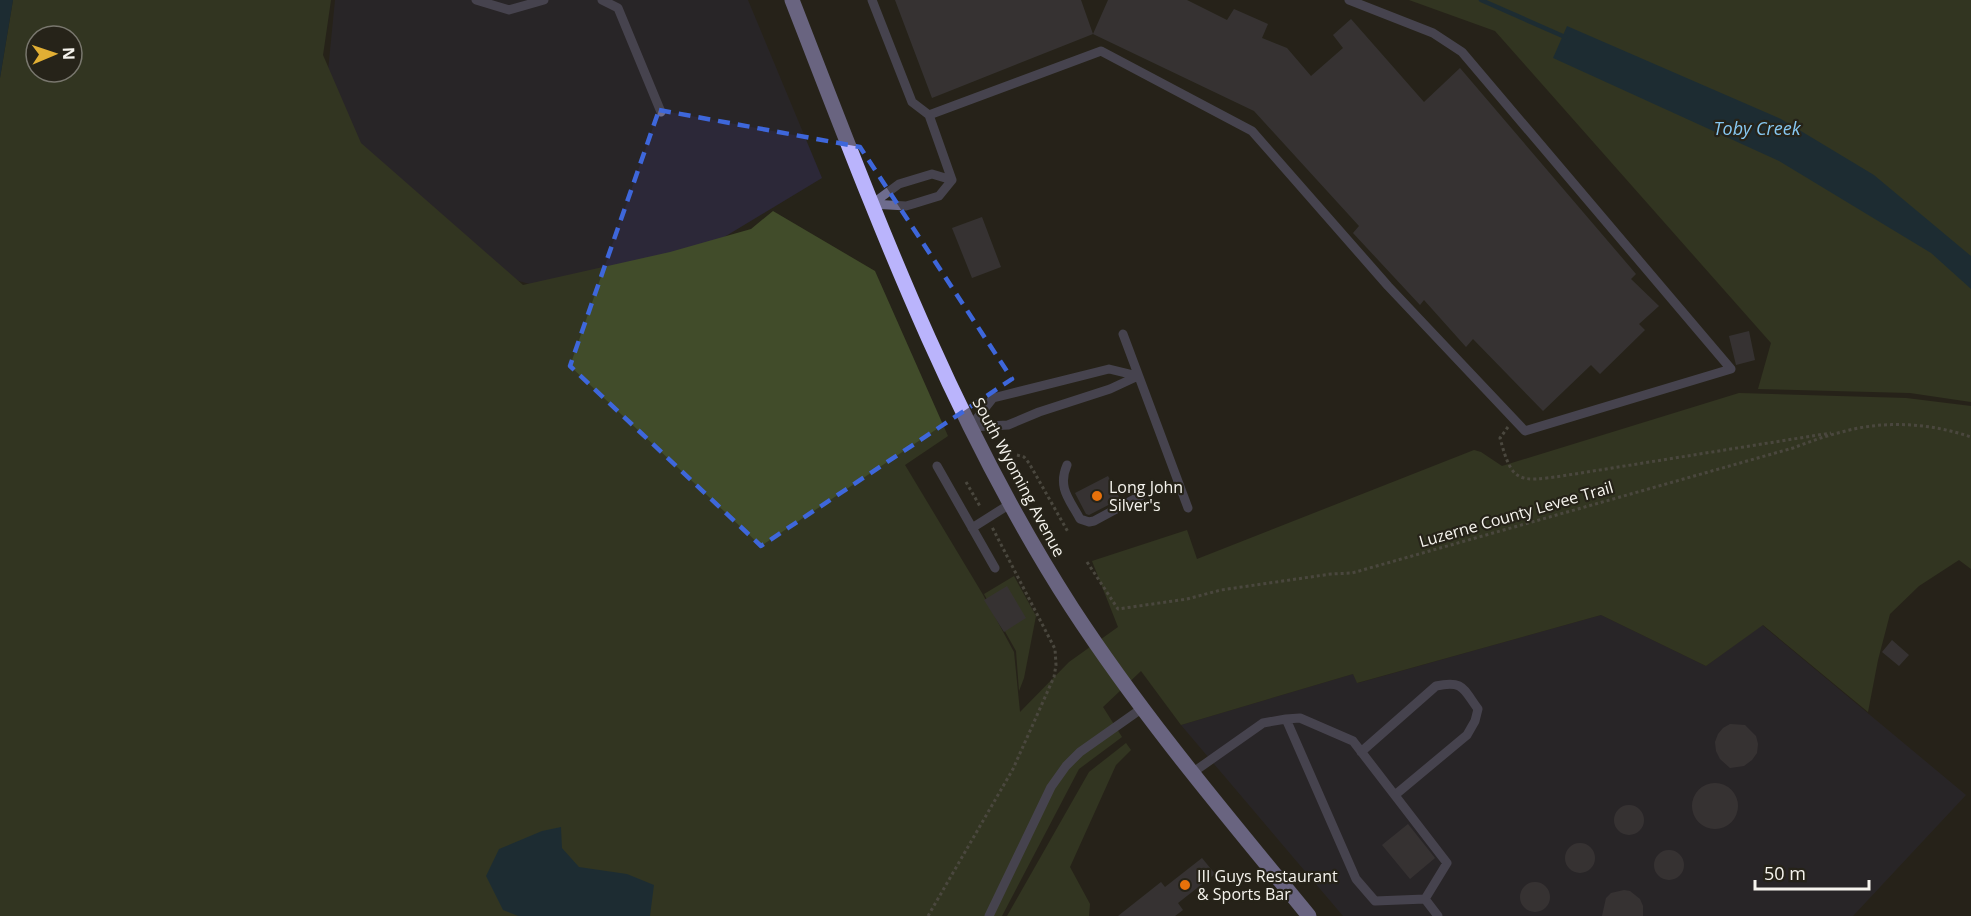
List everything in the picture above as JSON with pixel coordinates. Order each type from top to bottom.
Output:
[{"type":"main road","name":"South Wyoming Avenue","points":[[792,0],[916,313],[970,427],[1010,504],[1071,606],[1141,709],[1309,916]]},
{"type":"lane","points":[[476,0],[509,10],[544,0]]},
{"type":"lane","points":[[602,0],[618,8],[661,112]]},
{"type":"lane","points":[[872,0],[912,102],[929,116],[952,180]]},
{"type":"lane","points":[[929,116],[1101,51],[1252,131],[1388,286],[1525,431],[1731,369],[1462,52],[1433,33],[1349,0]]},
{"type":"lane","points":[[872,204],[899,184],[913,179],[932,174],[952,180]]},
{"type":"lane","points":[[872,204],[906,206],[913,204],[939,196],[952,180]]},
{"type":"lane","points":[[1123,334],[1188,508]]},
{"type":"lane","points":[[970,427],[993,398],[1109,369],[1138,376]]},
{"type":"lane","points":[[970,427],[1008,426],[1039,412],[1110,389],[1138,376]]},
{"type":"lane","points":[[1067,465],[1062,476],[1063,488],[1080,519],[1094,521],[1142,495]]},
{"type":"lane","points":[[937,466],[994,568]]},
{"type":"lane","points":[[972,528],[1010,504]]},
{"type":"lane","points":[[1361,752],[1436,686],[1450,683],[1462,686],[1478,709],[1475,721],[1467,735],[1395,795]]},
{"type":"lane","points":[[989,916],[1051,787],[1066,766],[1080,752],[1141,709]]},
{"type":"lane","points":[[1192,773],[1263,723],[1300,718],[1353,741],[1448,863],[1425,899]]},
{"type":"lane","points":[[1286,719],[1356,879],[1375,902],[1425,899]]},
{"type":"lane","points":[[1425,899],[1438,916]]},
{"type":"path","points":[[1513,418],[1500,438],[1510,469],[1525,480],[1842,432]]},
{"type":"path","name":"Luzerne County Levee Trail","points":[[1087,562],[1118,609],[1187,599],[1221,590],[1352,573],[1868,426],[1909,425],[1952,430],[1971,437]]},
{"type":"path","points":[[1017,455],[1024,457],[1029,463],[1068,532]]},
{"type":"path","points":[[966,482],[983,513]]},
{"type":"path","points":[[928,916],[1008,779],[1054,677],[1056,665],[1055,649],[989,523]]},
{"type":"highlighted area","points":[[659,110],[860,147],[1012,379],[761,546],[570,366]]},
{"type":"shaded area","points":[[335,0],[748,0],[822,178],[701,251],[544,288],[454,263],[320,152]]},
{"type":"shaded area","points":[[1601,615],[1706,666],[1762,625],[1966,795],[1853,916],[1343,916],[1181,725],[1353,674],[1358,683]]},
{"type":"green space","points":[[13,0],[331,0],[323,55],[361,143],[523,285],[670,252],[751,229],[773,211],[875,271],[948,436],[905,465],[982,593],[1014,652],[1020,712],[1069,662],[1118,627],[1092,561],[1187,530],[1197,559],[1474,450],[1502,466],[1739,393],[1906,398],[1971,406],[1971,569],[1959,560],[1919,586],[1890,614],[1868,712],[1763,625],[1706,666],[1601,615],[1357,683],[1353,674],[1181,725],[1141,671],[1103,707],[1122,737],[1079,769],[1002,916],[0,916],[0,78]]},
{"type":"green space","points":[[1409,0],[1971,0],[1971,402],[1910,393],[1758,389],[1771,343],[1495,31]]},
{"type":"green space","points":[[1014,576],[1036,616],[1024,678],[1019,691],[1016,651],[984,594]]},
{"type":"green space","points":[[1126,743],[1131,750],[1116,765],[1070,867],[1090,904],[1089,916],[1007,916],[1089,772]]},
{"type":"water","points":[[0,0],[13,0],[0,78]]},
{"type":"water","name":"Toby Creek","points":[[1567,26],[1781,119],[1874,175],[1971,256],[1971,289],[1931,253],[1779,161],[1553,58]]},
{"type":"water","points":[[561,827],[562,848],[579,867],[627,874],[654,885],[650,916],[518,916],[503,910],[486,876],[499,849],[542,831]]},
{"type":"building","points":[[895,0],[1081,0],[1093,34],[932,98]]},
{"type":"building","points":[[1108,0],[1187,0],[1227,20],[1234,9],[1268,24],[1262,38],[1287,48],[1311,76],[1343,48],[1333,35],[1351,19],[1424,102],[1460,68],[1636,274],[1631,279],[1659,306],[1639,324],[1645,330],[1600,374],[1591,365],[1543,411],[1473,339],[1466,347],[1424,300],[1420,305],[1353,233],[1359,226],[1254,111],[1093,34]]},
{"type":"building","points":[[982,217],[1001,267],[972,278],[952,228]]},
{"type":"building","points":[[1749,331],[1755,360],[1736,365],[1729,336]]},
{"type":"building","name":"Long John Silver's","points":[[1108,476],[1120,499],[1089,515],[1086,514],[1075,493]]},
{"type":"building","points":[[1007,586],[1026,618],[1004,632],[984,600]]},
{"type":"building","points":[[1892,640],[1909,655],[1899,666],[1882,652]]},
{"type":"building","points":[[1730,724],[1745,725],[1756,736],[1757,753],[1744,766],[1730,768],[1720,759],[1716,751],[1715,742],[1718,734]]},
{"type":"building","points":[[1715,783],[1731,790],[1738,806],[1731,822],[1715,829],[1699,822],[1692,806],[1699,790]]},
{"type":"building","points":[[1629,805],[1640,809],[1644,820],[1640,831],[1629,835],[1618,831],[1614,820],[1618,809]]},
{"type":"building","points":[[1408,824],[1435,858],[1410,879],[1382,845]]},
{"type":"building","points":[[1580,843],[1591,847],[1595,858],[1591,869],[1580,873],[1569,869],[1565,858],[1569,847]]},
{"type":"building","points":[[1669,850],[1680,854],[1684,865],[1680,876],[1669,880],[1658,876],[1654,865],[1658,854]]},
{"type":"building","name":"III Guys Restaurant & Sports Bar","points":[[1202,858],[1215,874],[1178,903],[1183,910],[1175,916],[1118,916],[1161,882],[1165,887]]},
{"type":"building","points":[[1535,882],[1546,886],[1550,897],[1546,908],[1535,912],[1524,908],[1520,897],[1524,886]]},
{"type":"building","points":[[1630,891],[1640,899],[1643,916],[1602,916],[1606,898],[1611,893]]},
{"type":"waterway","name":"Toby Creek","points":[[1481,0],[1565,37]]},
{"type":"place","name":"Long John Silver's","points":[[1097,496]]},
{"type":"place","name":"III Guys Restaurant & Sports Bar","points":[[1185,885]]}]
